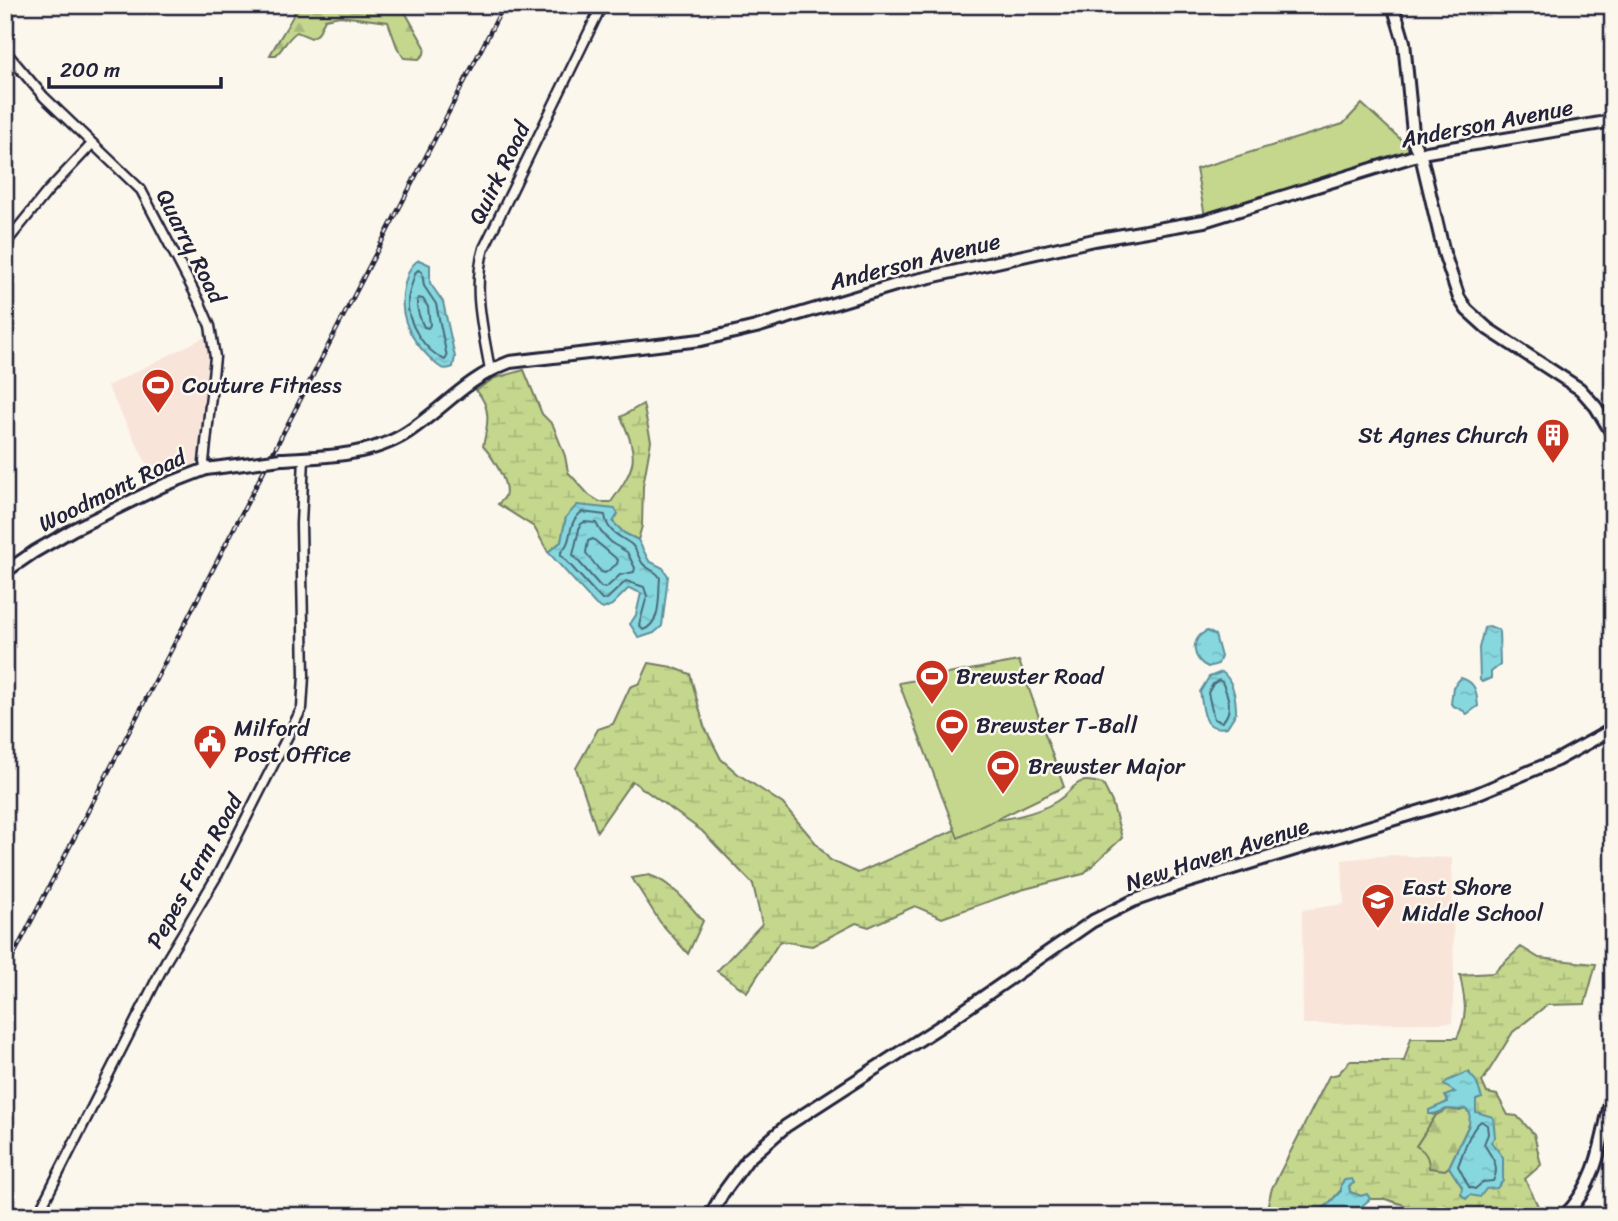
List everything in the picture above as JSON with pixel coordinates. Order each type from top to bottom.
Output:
[{"type":"main road","points":[[1393,5],[1404,42],[1414,143],[1420,153],[1444,253],[1459,298],[1467,310],[1488,329],[1580,389],[1596,407],[1613,435]]},
{"type":"main road","name":"Anderson Avenue","points":[[244,464],[368,450],[384,444],[408,432],[467,384],[510,362],[701,340],[730,334],[911,281],[1094,240],[1211,220],[1420,153],[1613,121]]},
{"type":"main road","name":"Woodmont Road","points":[[5,572],[74,529],[162,486],[206,469],[244,464]]},
{"type":"main road","name":"New Haven Avenue","points":[[710,1216],[748,1159],[780,1131],[947,1022],[1073,933],[1106,914],[1145,896],[1184,883],[1474,795],[1529,773],[1613,729]]},
{"type":"main road","points":[[1564,1216],[1584,1192],[1594,1170],[1613,1090]]},
{"type":"street","name":"Quirk Road","points":[[490,370],[478,298],[479,269],[484,248],[602,5]]},
{"type":"street","name":"Quarry Road","points":[[5,51],[39,92],[141,190],[210,326],[215,357],[204,462],[206,469]]},
{"type":"street","points":[[5,244],[47,192],[92,144]]},
{"type":"street","name":"Pepes Farm Road","points":[[37,1216],[166,961],[218,874],[298,719],[304,691],[301,524],[304,458]]},
{"type":"shaded area","points":[[205,337],[208,366],[197,461],[193,466],[156,482],[107,386]]},
{"type":"shaded area","name":"East Shore Middle School","points":[[1388,855],[1452,858],[1452,1023],[1303,1024],[1302,910],[1344,904],[1342,860]]},
{"type":"green space","points":[[298,5],[384,8],[386,5],[401,5],[425,47],[424,54],[419,59],[404,58],[388,22],[340,16],[325,19],[318,34],[311,38],[297,32],[276,55],[270,55]]},
{"type":"green space","points":[[1362,104],[1408,146],[1409,150],[1205,216],[1196,169],[1343,124]]},
{"type":"green space","points":[[524,370],[542,414],[553,425],[568,472],[589,495],[600,502],[611,502],[630,470],[633,452],[621,417],[643,404],[651,441],[643,486],[642,526],[638,540],[624,533],[612,522],[566,517],[561,542],[548,552],[534,527],[498,504],[505,496],[505,484],[495,462],[483,446],[487,410],[476,390],[495,378]]},
{"type":"green space","points":[[1019,661],[1064,787],[958,838],[899,683]]},
{"type":"green space","points":[[649,663],[690,674],[704,726],[721,759],[738,774],[783,804],[830,860],[858,873],[977,820],[1007,818],[1039,810],[1057,801],[1076,784],[1086,781],[1103,784],[1112,802],[1122,838],[1083,874],[1021,890],[942,918],[915,906],[869,927],[856,923],[812,946],[780,941],[747,992],[717,971],[762,924],[753,884],[702,831],[632,781],[597,831],[576,768],[598,729],[613,724],[630,687],[640,683]]},
{"type":"green space","points":[[649,875],[672,888],[703,921],[688,954],[660,922],[632,878]]},
{"type":"green space","points":[[1521,947],[1539,958],[1596,964],[1585,1004],[1547,1005],[1513,1032],[1482,1082],[1487,1093],[1497,1095],[1508,1115],[1517,1116],[1534,1134],[1541,1165],[1525,1179],[1538,1206],[1524,1216],[1507,1216],[1502,1209],[1494,1216],[1439,1216],[1385,1199],[1370,1199],[1367,1195],[1350,1192],[1345,1180],[1341,1184],[1341,1190],[1323,1210],[1303,1211],[1298,1216],[1265,1216],[1272,1188],[1329,1076],[1338,1074],[1350,1061],[1404,1061],[1411,1038],[1457,1038],[1465,1007],[1460,975],[1493,973]],"holes":[[[1469,1072],[1481,1098],[1476,1100],[1475,1109],[1491,1142],[1462,1187],[1449,1167],[1445,1170],[1429,1168],[1426,1155],[1416,1146],[1436,1115],[1430,1114],[1453,1095],[1457,1077]]]},
{"type":"green space","points":[[1448,1109],[1465,1109],[1472,1118],[1449,1167],[1445,1170],[1429,1168],[1416,1146],[1436,1115]]},
{"type":"water","points":[[419,260],[430,265],[430,283],[443,302],[455,357],[453,367],[446,369],[440,367],[422,350],[406,324],[402,304],[405,283],[411,267]]},
{"type":"water","points":[[577,505],[615,509],[618,514],[613,522],[624,533],[638,540],[649,561],[663,568],[668,576],[662,626],[654,633],[639,638],[630,624],[636,615],[641,593],[629,588],[612,605],[603,609],[596,605],[548,552],[561,542],[566,517]]},
{"type":"water","points":[[1489,626],[1499,630],[1500,665],[1491,672],[1491,678],[1482,682],[1479,648],[1484,628]]},
{"type":"water","points":[[1207,631],[1215,635],[1221,657],[1218,664],[1208,667],[1199,660],[1195,649],[1197,639]]},
{"type":"water","points":[[1222,672],[1232,685],[1236,713],[1227,727],[1219,728],[1209,723],[1206,718],[1200,692],[1209,677]]},
{"type":"water","points":[[1461,678],[1473,685],[1477,696],[1478,706],[1467,714],[1451,704],[1453,687]]},
{"type":"water","points":[[1468,1072],[1476,1081],[1482,1098],[1476,1100],[1476,1112],[1493,1117],[1495,1137],[1491,1142],[1503,1157],[1503,1181],[1497,1188],[1486,1189],[1480,1197],[1470,1195],[1466,1199],[1449,1167],[1469,1125],[1470,1113],[1465,1109],[1449,1109],[1429,1114],[1429,1110],[1448,1102],[1445,1096],[1455,1092],[1444,1085],[1447,1081]]},
{"type":"water","points":[[1352,1179],[1354,1183],[1349,1186],[1350,1192],[1361,1196],[1367,1194],[1370,1199],[1362,1206],[1364,1216],[1298,1216],[1302,1211],[1323,1209],[1341,1191],[1341,1184]]},
{"type":"railway","points":[[5,972],[504,5]]},
{"type":"place","name":"Couture Fitness","points":[[158,415]]},
{"type":"place","name":"St Agnes Church","points":[[1553,465]]},
{"type":"place","name":"Brewster Road","points":[[932,706]]},
{"type":"place","name":"Brewster T-Ball","points":[[952,755]]},
{"type":"place","name":"Milford Post Office","points":[[210,771]]},
{"type":"place","name":"Brewster Major","points":[[1003,796]]},
{"type":"place","name":"East Shore Middle School","points":[[1378,930]]}]
